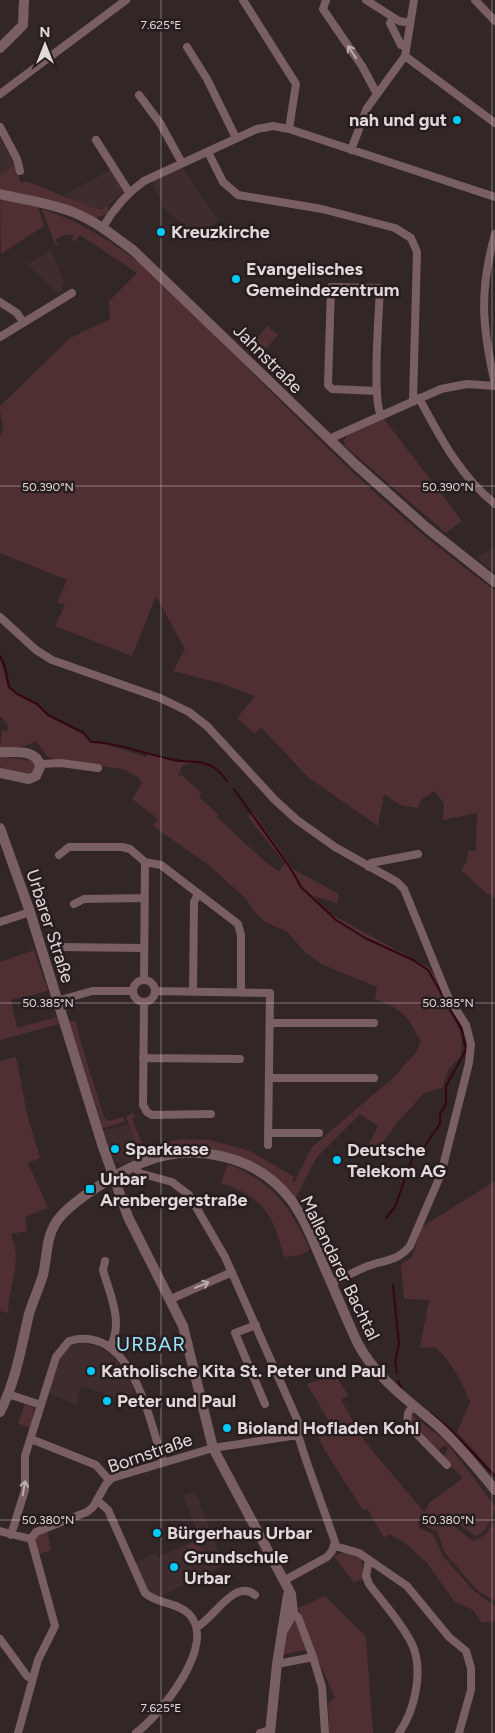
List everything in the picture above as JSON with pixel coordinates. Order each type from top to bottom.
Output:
[{"type":"street","points":[[0,48],[19,32],[23,25],[24,0]]},
{"type":"street","points":[[0,94],[126,0]]},
{"type":"street","points":[[242,0],[296,84],[289,129]]},
{"type":"street","points":[[326,0],[323,10],[362,66],[377,94]]},
{"type":"street","points":[[366,0],[392,18],[410,23]]},
{"type":"street","points":[[351,150],[360,122],[377,94],[405,56],[414,0]]},
{"type":"street","points":[[475,0],[495,21]]},
{"type":"street","points":[[392,18],[390,23],[401,45],[406,47]]},
{"type":"street","points":[[187,47],[207,78],[236,138]]},
{"type":"street","points":[[405,56],[495,123]]},
{"type":"street","points":[[140,95],[160,123],[182,163]]},
{"type":"street","points":[[0,127],[17,159],[20,172]]},
{"type":"street","points":[[103,227],[129,192],[144,181],[264,127],[289,129],[495,197]]},
{"type":"street","points":[[96,140],[129,192]]},
{"type":"street","points":[[208,152],[223,182],[238,195],[322,209],[395,228],[411,238],[416,248],[417,262],[416,400],[467,477],[495,504]]},
{"type":"street","name":"Jahnstraße","points":[[0,194],[62,208],[103,227],[134,251],[329,439],[405,509],[495,582]]},
{"type":"street","points":[[329,439],[416,400],[455,385],[478,383],[495,385],[484,324],[482,300],[485,274],[495,234]]},
{"type":"street","points":[[377,391],[332,389],[328,385],[331,287],[380,288],[377,391],[378,409],[381,416]]},
{"type":"street","points":[[0,337],[72,293]]},
{"type":"street","points":[[0,302],[17,313],[23,322]]},
{"type":"street","points":[[0,617],[36,650],[52,660],[160,698],[189,712],[206,726],[297,820],[335,847],[397,882],[404,889],[448,997],[468,1029],[470,1054],[441,1174],[410,1246],[403,1255],[395,1259],[369,1266],[332,1283]]},
{"type":"street","points":[[0,752],[31,755],[37,758],[40,764],[40,770],[33,778],[24,779],[0,773]]},
{"type":"street","points":[[40,764],[61,763],[98,768]]},
{"type":"street","name":"Urbarer Straße","points":[[0,828],[30,912],[102,1144],[115,1176],[128,1217],[171,1299],[185,1333],[213,1448],[287,1584],[293,1601],[293,1612]]},
{"type":"street","points":[[59,855],[69,847],[122,846],[130,849],[145,862],[161,865],[240,927],[241,993]]},
{"type":"street","points":[[369,867],[371,862],[418,854]]},
{"type":"street","points":[[144,980],[145,862]]},
{"type":"street","points":[[193,992],[194,902],[198,894]]},
{"type":"street","points":[[74,904],[84,899],[145,898]]},
{"type":"street","points":[[0,922],[30,912]]},
{"type":"street","points":[[57,947],[144,948]]},
{"type":"street","points":[[144,980],[151,982],[155,991],[153,998],[144,1002],[135,997],[133,990],[135,984],[144,980]]},
{"type":"street","points":[[57,1000],[92,991],[133,990]]},
{"type":"street","points":[[155,991],[270,993],[268,1146]]},
{"type":"street","points":[[144,1002],[143,1105],[147,1112],[152,1115],[211,1114]]},
{"type":"street","points":[[270,1023],[374,1023]]},
{"type":"street","points":[[143,1058],[240,1058]]},
{"type":"street","points":[[269,1078],[374,1078]]},
{"type":"street","points":[[268,1133],[319,1133]]},
{"type":"street","name":"Mallendarer Bachtal","points":[[0,1412],[17,1369],[54,1226],[67,1211],[115,1176],[165,1155],[193,1152],[225,1157],[255,1170],[275,1183],[296,1208],[362,1352],[389,1384],[452,1440],[495,1490]]},
{"type":"street","points":[[135,1166],[142,1175],[172,1182],[186,1191],[232,1272],[300,1426],[298,1435],[335,1536],[335,1546],[327,1557],[287,1584],[267,1732]]},
{"type":"street","points":[[105,1262],[103,1270],[117,1320],[116,1334],[110,1348]]},
{"type":"street","points":[[171,1299],[232,1272]]},
{"type":"street","points":[[256,1325],[235,1333],[265,1404]]},
{"type":"street","points":[[11,1535],[25,1490],[25,1456],[56,1357],[62,1346],[68,1341],[79,1339],[97,1342],[110,1348],[126,1363],[133,1376],[163,1462]]},
{"type":"street","points":[[8,1394],[41,1405]]},
{"type":"street","points":[[413,1406],[408,1413],[407,1424],[447,1465]]},
{"type":"street","name":"Bornstraße","points":[[31,1539],[36,1532],[87,1512],[109,1480],[213,1448],[298,1435]]},
{"type":"street","points":[[31,1439],[96,1465],[109,1480]]},
{"type":"street","points":[[97,1500],[108,1510],[145,1593],[185,1611],[197,1627],[196,1646],[186,1672],[154,1717],[136,1733]]},
{"type":"street","points":[[0,1531],[31,1539],[55,1626],[32,1679],[18,1733]]},
{"type":"street","points":[[335,1546],[353,1551],[407,1586],[449,1637],[466,1651],[471,1668],[471,1690],[459,1733]]},
{"type":"street","points":[[369,1560],[366,1576],[369,1584],[408,1637],[416,1660],[414,1696],[399,1733]]},
{"type":"street","points":[[197,1627],[238,1592],[249,1591],[256,1595]]},
{"type":"street","points":[[282,1632],[293,1612],[298,1617],[322,1687],[325,1733]]},
{"type":"street","points":[[0,1638],[32,1679]]},
{"type":"street","points":[[277,1664],[313,1658]]},
{"type":"shaded area","points":[[0,137],[14,164],[0,176]]},
{"type":"shaded area","points":[[14,164],[21,183],[26,181],[94,208],[102,209],[109,205],[107,214],[95,218],[0,191],[0,176]]},
{"type":"shaded area","points":[[182,167],[218,220],[200,239],[163,207],[152,181]]},
{"type":"shaded area","points":[[112,169],[124,191],[106,208],[94,208],[64,195]]},
{"type":"shaded area","points":[[0,199],[38,207],[44,226],[1,254]]},
{"type":"shaded area","points":[[42,209],[85,227],[124,251],[149,270],[359,478],[448,555],[495,590],[495,898],[486,893],[461,870],[467,861],[468,851],[475,851],[477,813],[443,820],[444,803],[434,791],[421,800],[418,808],[400,805],[384,794],[378,826],[309,778],[261,727],[255,734],[237,718],[255,696],[223,684],[173,671],[185,649],[156,596],[132,656],[55,626],[65,605],[57,602],[67,580],[0,553],[0,437],[3,426],[0,406],[70,338],[110,319],[109,301],[137,273],[80,235],[76,241],[72,240],[73,235],[64,235],[55,240],[58,243],[56,247]]},
{"type":"shaded area","points":[[51,249],[64,282],[59,294],[27,265]]},
{"type":"shaded area","points":[[267,326],[278,335],[257,359],[247,350]]},
{"type":"shaded area","points":[[384,419],[462,521],[446,533],[345,446],[344,441],[347,436]]},
{"type":"shaded area","points":[[495,547],[495,572],[476,558]]},
{"type":"shaded area","points":[[0,659],[8,688],[37,704],[48,716],[83,734],[90,743],[102,743],[146,757],[148,754],[175,762],[194,762],[182,766],[178,776],[182,775],[201,793],[199,797],[219,815],[217,817],[263,860],[279,871],[285,863],[248,817],[253,812],[293,869],[339,894],[337,903],[313,896],[331,914],[428,967],[435,976],[442,1000],[457,1024],[462,1040],[461,1056],[449,1069],[442,1088],[424,1093],[397,1123],[372,1158],[364,1153],[378,1126],[360,1114],[317,1157],[296,1197],[297,1201],[220,1151],[182,1147],[141,1158],[126,1117],[133,1112],[135,1117],[132,1119],[144,1148],[181,1139],[210,1140],[250,1151],[294,1177],[292,1181],[294,1183],[312,1147],[394,1077],[416,1052],[421,1041],[403,1014],[375,999],[377,987],[321,964],[306,953],[286,931],[265,922],[252,909],[247,900],[210,866],[153,826],[158,819],[132,799],[142,783],[139,778],[123,769],[54,760],[47,756],[36,741],[25,746],[0,749],[2,730],[7,732],[8,727],[0,716]]},
{"type":"shaded area","points":[[0,757],[31,760],[35,765],[34,770],[26,774],[13,772],[0,767]]},
{"type":"shaded area","points":[[34,950],[48,991],[11,1000],[17,1028],[57,1017],[59,1024],[0,1040],[0,962]]},
{"type":"shaded area","points":[[69,1021],[76,1021],[104,1117],[108,1121],[123,1117],[125,1122],[103,1128]]},
{"type":"shaded area","points":[[16,1057],[27,1114],[40,1158],[28,1163],[48,1208],[25,1217],[27,1231],[11,1234],[16,1264],[8,1313],[0,1311],[0,1061]]},
{"type":"shaded area","points":[[128,1124],[141,1158],[122,1164],[115,1161],[110,1154],[102,1131]]},
{"type":"shaded area","points":[[228,1164],[258,1179],[279,1198],[288,1209],[310,1250],[300,1255],[284,1257],[271,1219],[257,1201],[236,1188],[221,1183]]},
{"type":"shaded area","points":[[495,1181],[495,1474],[457,1432],[470,1402],[456,1372],[441,1353],[435,1347],[420,1348],[429,1300],[404,1299],[401,1264],[412,1257],[422,1227]]},
{"type":"shaded area","name":"Katholische Kita St. Peter und Paul","points":[[82,1343],[97,1346],[110,1353],[129,1376],[135,1393],[118,1397],[81,1387],[76,1405],[49,1393],[60,1355],[68,1345]]},
{"type":"shaded area","points":[[335,1375],[348,1395],[341,1400],[366,1443],[424,1512],[430,1502],[463,1478],[443,1458],[448,1448],[445,1445],[438,1451],[416,1429],[419,1425],[415,1421],[411,1424],[412,1415],[445,1441],[495,1506],[489,1524],[475,1536],[449,1517],[421,1514],[418,1522],[420,1528],[433,1534],[443,1556],[474,1591],[495,1606],[495,1621],[482,1623],[473,1610],[454,1601],[427,1563],[405,1543],[389,1534],[384,1538],[367,1508],[363,1510],[325,1451],[313,1426],[330,1423],[307,1384]]},
{"type":"shaded area","points":[[25,1404],[34,1408],[31,1429],[18,1423]]},
{"type":"shaded area","name":"Grundschule Urbar","points":[[195,1491],[218,1550],[226,1564],[159,1597],[148,1591],[134,1563],[156,1553],[158,1557],[200,1538],[183,1496]]},
{"type":"shaded area","points":[[426,1517],[445,1519],[473,1541],[485,1535],[495,1521],[495,1601],[478,1591],[445,1553],[437,1531],[423,1526],[421,1520]]},
{"type":"shaded area","points":[[47,1530],[51,1550],[38,1555],[35,1547],[36,1537]]},
{"type":"shaded area","points":[[197,1541],[207,1560],[196,1565],[187,1546]]},
{"type":"shaded area","points":[[345,1552],[361,1559],[364,1579],[354,1583],[334,1556]]},
{"type":"shaded area","points":[[325,1596],[366,1637],[373,1733],[329,1733],[328,1703],[335,1698],[308,1638],[309,1636],[298,1608]]},
{"type":"shaded area","points":[[295,1619],[306,1650],[282,1655],[287,1631]]},
{"type":"waterway","points":[[0,656],[5,667],[9,687],[17,694],[37,704],[48,715],[84,733],[91,742],[123,747],[179,761],[210,765],[227,781]]},
{"type":"waterway","points":[[234,789],[291,869],[301,887],[336,920],[365,938],[413,960],[428,970],[462,1030],[466,1050],[446,1086],[446,1104],[440,1114],[440,1124],[424,1147],[413,1156],[395,1207],[386,1218]]},
{"type":"waterway","points":[[393,1285],[399,1344],[395,1362],[397,1373]]},
{"type":"waterway","points":[[398,1381],[402,1389]]},
{"type":"waterway","points":[[430,1413],[449,1428],[495,1476]]},
{"type":"place","name":"nah und gut","points":[[457,120]]},
{"type":"place","name":"Kreuzkirche","points":[[161,232]]},
{"type":"place","name":"Evangelisches Gemeindezentrum","points":[[236,279]]},
{"type":"place","name":"Sparkasse","points":[[115,1149]]},
{"type":"place","name":"Deutsche Telekom AG","points":[[337,1160]]},
{"type":"place","name":"Urbar Arenbergerstraße","points":[[90,1189]]},
{"type":"place","name":"Katholische Kita St. Peter und Paul","points":[[91,1371]]},
{"type":"place","name":"Peter und Paul","points":[[107,1401]]},
{"type":"place","name":"Bioland Hofladen Kohl","points":[[227,1428]]},
{"type":"place","name":"Bürgerhaus Urbar","points":[[157,1533]]},
{"type":"place","name":"Grundschule Urbar","points":[[174,1567]]},
{"type":"district","name":"URBAR","points":[[151,1344]]}]
